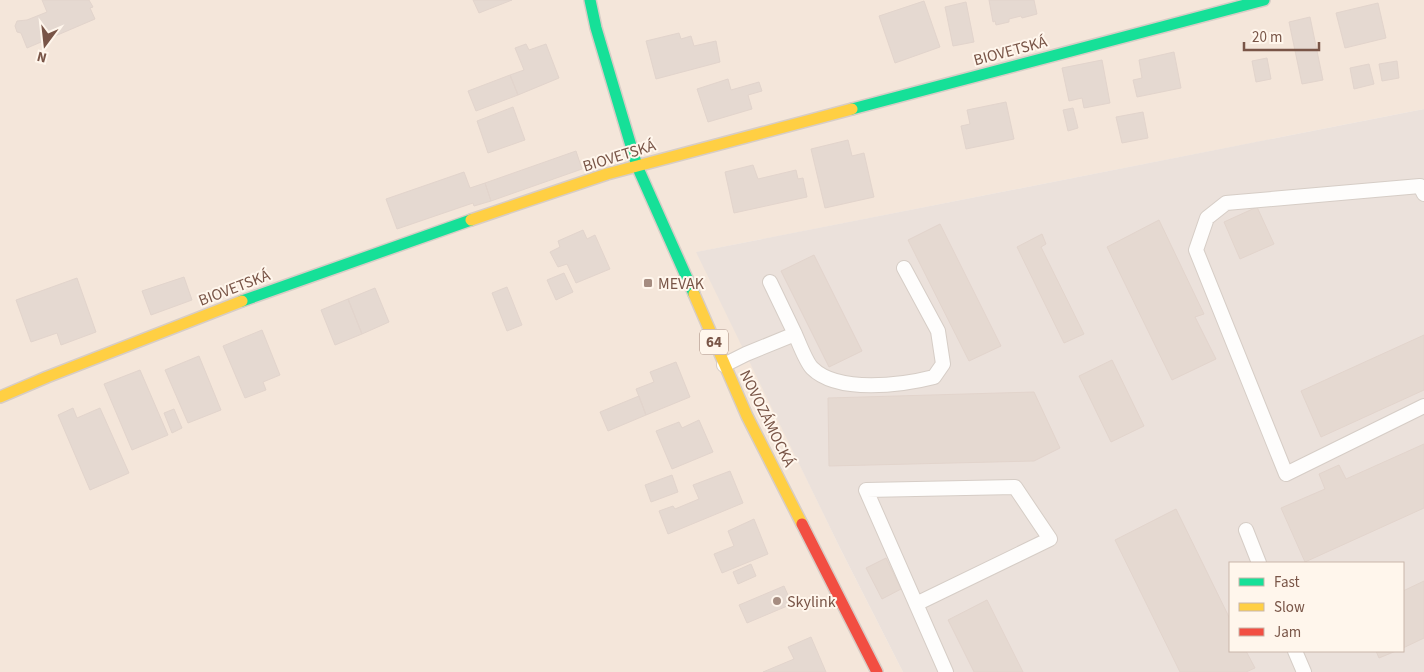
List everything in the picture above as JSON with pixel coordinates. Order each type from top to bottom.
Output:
[{"type":"street","name":"NOVOZÁMOCKÁ","points":[[590,0],[596,28],[637,166],[747,416],[877,672]]},
{"type":"street","name":"BIOVETSKÁ","points":[[0,397],[47,376],[276,288],[414,239],[637,166],[1264,0]]},
{"type":"lane","points":[[1424,194],[1420,186],[1226,203],[1207,218],[1196,250],[1286,474],[1424,406]]},
{"type":"lane","points":[[770,282],[812,368],[829,378],[848,385],[913,383],[934,377],[943,364],[938,331],[904,268]]},
{"type":"lane","points":[[724,365],[795,334]]},
{"type":"lane","points":[[916,604],[1050,539],[1015,486],[866,490],[916,604],[946,672]]},
{"type":"lane","points":[[1246,530],[1259,562]]},
{"type":"lane","points":[[1295,652],[1304,672]]},
{"type":"shaded area","points":[[0,0],[1424,0],[1424,109],[697,252],[840,548],[903,672],[0,672]]},
{"type":"shaded area","points":[[1424,109],[1424,672],[903,672],[840,548],[696,252]]},
{"type":"building","points":[[42,0],[89,0],[93,7],[90,8],[95,19],[27,48],[21,33],[17,32],[15,26],[17,21],[27,20],[47,12]]},
{"type":"building","points":[[473,0],[512,0],[479,13]]},
{"type":"building","points":[[989,0],[1034,0],[1037,14],[1009,19],[1009,22],[996,25],[995,21],[993,22]]},
{"type":"building","points":[[924,1],[940,47],[895,63],[879,16]]},
{"type":"building","points":[[966,2],[974,42],[953,46],[945,7]]},
{"type":"building","points":[[1378,3],[1386,38],[1345,48],[1336,13]]},
{"type":"building","points":[[1310,17],[1323,80],[1302,84],[1289,22]]},
{"type":"building","points":[[679,33],[681,39],[691,36],[694,46],[716,41],[720,62],[656,79],[646,41]]},
{"type":"building","points":[[526,44],[529,50],[546,44],[559,78],[518,95],[510,75],[524,70],[515,48]]},
{"type":"building","points":[[1174,52],[1181,88],[1137,97],[1133,80],[1142,78],[1139,60]]},
{"type":"building","points":[[1267,58],[1271,79],[1256,82],[1252,61]]},
{"type":"building","points":[[1102,60],[1110,103],[1084,108],[1082,98],[1069,101],[1062,68]]},
{"type":"building","points":[[1397,61],[1399,78],[1382,81],[1379,64]]},
{"type":"building","points":[[1369,64],[1374,84],[1354,89],[1350,68]]},
{"type":"building","points":[[510,75],[518,95],[476,111],[468,91]]},
{"type":"building","points":[[728,79],[731,90],[759,82],[762,91],[748,95],[752,109],[708,122],[697,89]]},
{"type":"building","points":[[1006,102],[1014,139],[966,149],[961,126],[970,124],[967,110]]},
{"type":"building","points":[[513,107],[525,140],[488,153],[477,121]]},
{"type":"building","points":[[1073,108],[1078,128],[1068,131],[1063,110]]},
{"type":"building","points":[[1143,112],[1148,138],[1122,143],[1116,117]]},
{"type":"building","points":[[848,140],[852,156],[864,153],[874,197],[825,208],[811,149]]},
{"type":"building","points":[[576,151],[582,169],[491,201],[485,183]]},
{"type":"building","points":[[753,165],[758,179],[796,170],[798,179],[803,178],[807,197],[734,213],[725,172]]},
{"type":"building","points":[[464,172],[470,188],[485,183],[491,201],[474,206],[473,203],[397,229],[386,199]]},
{"type":"building","points":[[1257,207],[1274,244],[1240,259],[1224,222]]},
{"type":"building","points":[[1159,220],[1204,314],[1195,317],[1216,359],[1172,380],[1107,247]]},
{"type":"building","points":[[940,224],[1001,346],[969,361],[908,240]]},
{"type":"building","points":[[583,230],[587,239],[595,235],[610,269],[576,283],[567,264],[558,267],[550,252],[560,247],[558,241]]},
{"type":"building","points":[[1042,234],[1046,244],[1041,247],[1084,334],[1064,343],[1017,247]]},
{"type":"building","points":[[814,255],[862,351],[829,367],[781,271]]},
{"type":"building","points":[[564,273],[573,292],[556,300],[547,280]]},
{"type":"building","points":[[184,277],[192,300],[151,315],[142,291]]},
{"type":"building","points":[[77,278],[96,332],[61,345],[57,333],[31,342],[16,300]]},
{"type":"building","points":[[507,287],[522,325],[507,331],[492,293]]},
{"type":"building","points":[[375,288],[389,322],[362,334],[348,299]]},
{"type":"building","points":[[348,299],[362,334],[335,345],[321,310]]},
{"type":"building","points":[[262,330],[280,375],[263,382],[266,390],[245,398],[223,346]]},
{"type":"building","points":[[1424,335],[1424,390],[1321,437],[1301,391]]},
{"type":"building","points":[[199,356],[221,410],[188,423],[165,370]]},
{"type":"building","points":[[1112,360],[1144,426],[1111,442],[1079,376]]},
{"type":"building","points":[[676,362],[690,397],[646,415],[636,389],[654,382],[650,372]]},
{"type":"building","points":[[140,370],[168,435],[132,450],[104,384]]},
{"type":"building","points":[[1034,392],[1060,448],[1034,461],[829,466],[828,398]]},
{"type":"building","points":[[639,396],[646,415],[608,431],[600,412]]},
{"type":"building","points":[[73,408],[77,418],[100,408],[129,473],[90,490],[58,415]]},
{"type":"building","points":[[174,409],[182,428],[172,433],[164,413]]},
{"type":"building","points":[[699,420],[713,452],[672,469],[656,431],[679,422],[682,428]]},
{"type":"building","points":[[1424,444],[1424,508],[1305,562],[1281,508],[1325,489],[1319,474],[1339,465],[1346,479]]},
{"type":"building","points":[[730,471],[743,503],[668,534],[659,511],[673,506],[675,509],[699,499],[693,485]]},
{"type":"building","points":[[672,475],[678,492],[651,502],[645,485]]},
{"type":"building","points":[[1176,509],[1229,617],[1229,652],[1247,652],[1255,668],[1246,672],[1180,672],[1115,540]]},
{"type":"building","points":[[754,519],[768,554],[722,573],[714,554],[734,546],[728,531]]},
{"type":"building","points":[[886,558],[901,589],[882,599],[866,568]]},
{"type":"building","points":[[751,564],[756,576],[738,584],[733,572]]},
{"type":"building","points":[[1424,581],[1424,638],[1404,648],[1404,591]]},
{"type":"building","points":[[784,586],[792,604],[747,623],[739,605]]},
{"type":"building","points":[[987,600],[1023,672],[974,672],[948,620]]},
{"type":"building","points":[[811,637],[826,672],[763,672],[794,659],[788,647]]},
{"type":"building","points":[[1376,652],[1394,652],[1379,658]]},
{"type":"traffic: fast","points":[[590,0],[596,28],[637,166],[694,294]]},
{"type":"traffic: fast","points":[[852,109],[1264,0]]},
{"type":"traffic: fast","points":[[242,301],[471,220]]},
{"type":"traffic: slow","points":[[471,220],[607,174],[852,109]]},
{"type":"traffic: slow","points":[[694,294],[747,416],[802,524]]},
{"type":"traffic: slow","points":[[0,397],[242,301]]},
{"type":"traffic: jam","points":[[802,524],[877,672]]},
{"type":"place","name":"MEVAK","points":[[648,283]]},
{"type":"place","name":"Skylink","points":[[777,601]]}]
